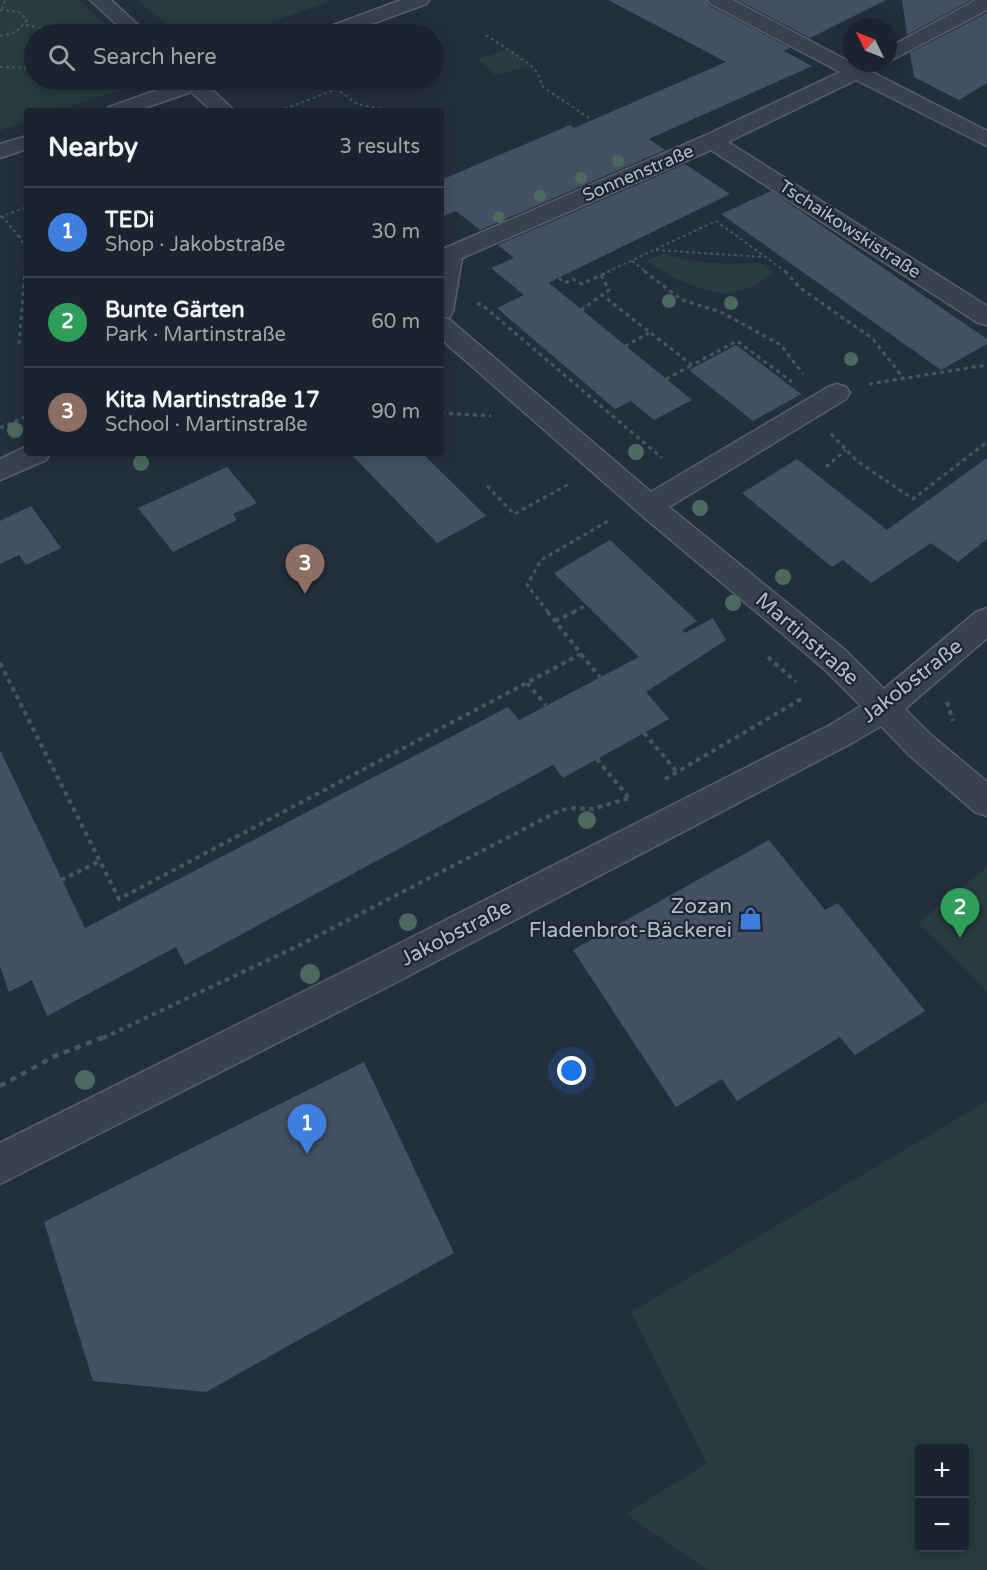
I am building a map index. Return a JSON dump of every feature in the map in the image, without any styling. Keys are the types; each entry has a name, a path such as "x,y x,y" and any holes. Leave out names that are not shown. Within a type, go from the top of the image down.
{"street":[{"path":"100,0 126,24"},
{"path":"354,24 419,0"},
{"path":"718,0 843,57"},
{"path":"897,51 987,2"},
{"name":"Sonnenstraße","path":"444,282 446,253 712,141 858,72"},
{"path":"873,72 987,140"},
{"path":"124,108 172,90"},
{"path":"204,90 221,108"},
{"name":"Tschaikowskistraße","path":"712,141 987,317"},
{"path":"0,152 24,143"},
{"name":"Martinstraße","path":"444,314 649,506 834,659 920,744 987,802"},
{"path":"649,506 690,482 806,405 837,393"},
{"path":"0,470 30,456"},
{"name":"Jakobstraße","path":"0,1162 468,927 841,734 884,708 987,620"}],"path":[{"path":"5,0 1,10 18,11 25,15 26,24"},
{"path":"103,24 120,19"},
{"path":"0,36 17,32 24,27"},
{"path":"486,34 528,63 537,72 543,87 589,118"},
{"path":"0,67 24,68"},
{"path":"287,108 334,90"},
{"path":"338,90 357,104 378,108"},
{"path":"24,208 1,217 24,244"},
{"path":"559,278 565,283 573,279 582,284 716,221 763,257 783,269 799,287 873,339 904,379"},
{"path":"19,237 24,236"},
{"path":"656,250 763,257"},
{"path":"632,261 682,300 737,319 781,345 800,368 807,382 806,405"},
{"path":"581,310 609,291 601,275"},
{"path":"19,344 24,284"},
{"path":"602,295 692,365"},
{"path":"444,312 481,304 690,482"},
{"path":"625,345 649,333"},
{"path":"666,379 736,342 806,405"},
{"path":"837,393 848,387 987,365"},
{"path":"444,413 496,416"},
{"path":"0,428 24,417"},
{"path":"832,435 856,461 913,499 987,442"},
{"path":"826,467 847,450"},
{"path":"487,486 514,514 557,491"},
{"path":"600,677 527,585 541,560 603,524"},
{"path":"555,621 587,605"},
{"path":"0,663 119,899 581,654"},
{"path":"527,683 546,705"},
{"path":"658,783 803,698"},
{"path":"644,733 677,772"},
{"path":"597,759 629,798"},
{"path":"0,1086 55,1056 113,1034 298,946 559,811 570,808 594,809 639,793"},
{"path":"61,880 100,861"}],"green space":[{"path":"0,0 79,0 105,24 24,24 24,90 120,90 66,108 24,108 24,122 0,130"},
{"path":"137,0 333,0 267,24 167,24"},
{"path":"508,49 531,66 495,75 478,59"},
{"path":"663,253 710,263 759,262 775,273 741,291 718,292 685,283 647,261"},
{"path":"987,867 987,991 918,923"},
{"path":"987,1101 987,1570 707,1570 626,1514 707,1463 631,1312"}],"building":[{"path":"608,0 706,0 710,6 790,48 784,51 812,66 649,139 665,150 480,230 456,211 444,216 444,179 570,125 574,128 726,62"},
{"path":"738,0 886,0 850,18 843,18 843,22 810,38"},
{"path":"902,0 971,0 907,35"},
{"path":"987,13 987,83 959,100 914,77 910,53"},
{"path":"685,164 730,194 544,285 549,283 692,400 654,420 631,401 615,409 497,308 524,295 491,268 514,258 498,245"},
{"path":"771,191 987,339 987,344 941,370 721,214"},
{"path":"736,345 801,394 753,421 689,370"},
{"path":"353,456 425,456 486,516 437,543"},
{"path":"987,458 987,539 958,562 931,543 871,583 843,560 832,567 742,493 797,459 887,530"},
{"path":"227,467 257,503 233,514 237,520 173,552 138,508"},
{"path":"31,506 61,548 26,565 19,555 0,564 0,521"},
{"path":"610,540 697,621 682,630 685,633 713,618 726,640 646,692 669,719 563,778 553,765 185,965 176,947 47,1016 32,980 9,992 0,966 0,750 85,928 508,707 519,720 639,657 554,573"},
{"path":"769,840 825,910 838,903 925,1011 855,1055 840,1037 737,1101 722,1079 676,1107 573,950"},
{"path":"364,1062 454,1253 206,1392 93,1381 44,1222"}],"place":[{"name":"Kita Martinstraße 17","path":"305,594"},
{"name":"Zozan Fladenbrot-Bäckerei","path":"750,918"},
{"name":"Bunte Gärten","path":"960,938"},
{"name":"TEDi","path":"307,1154"}]}
